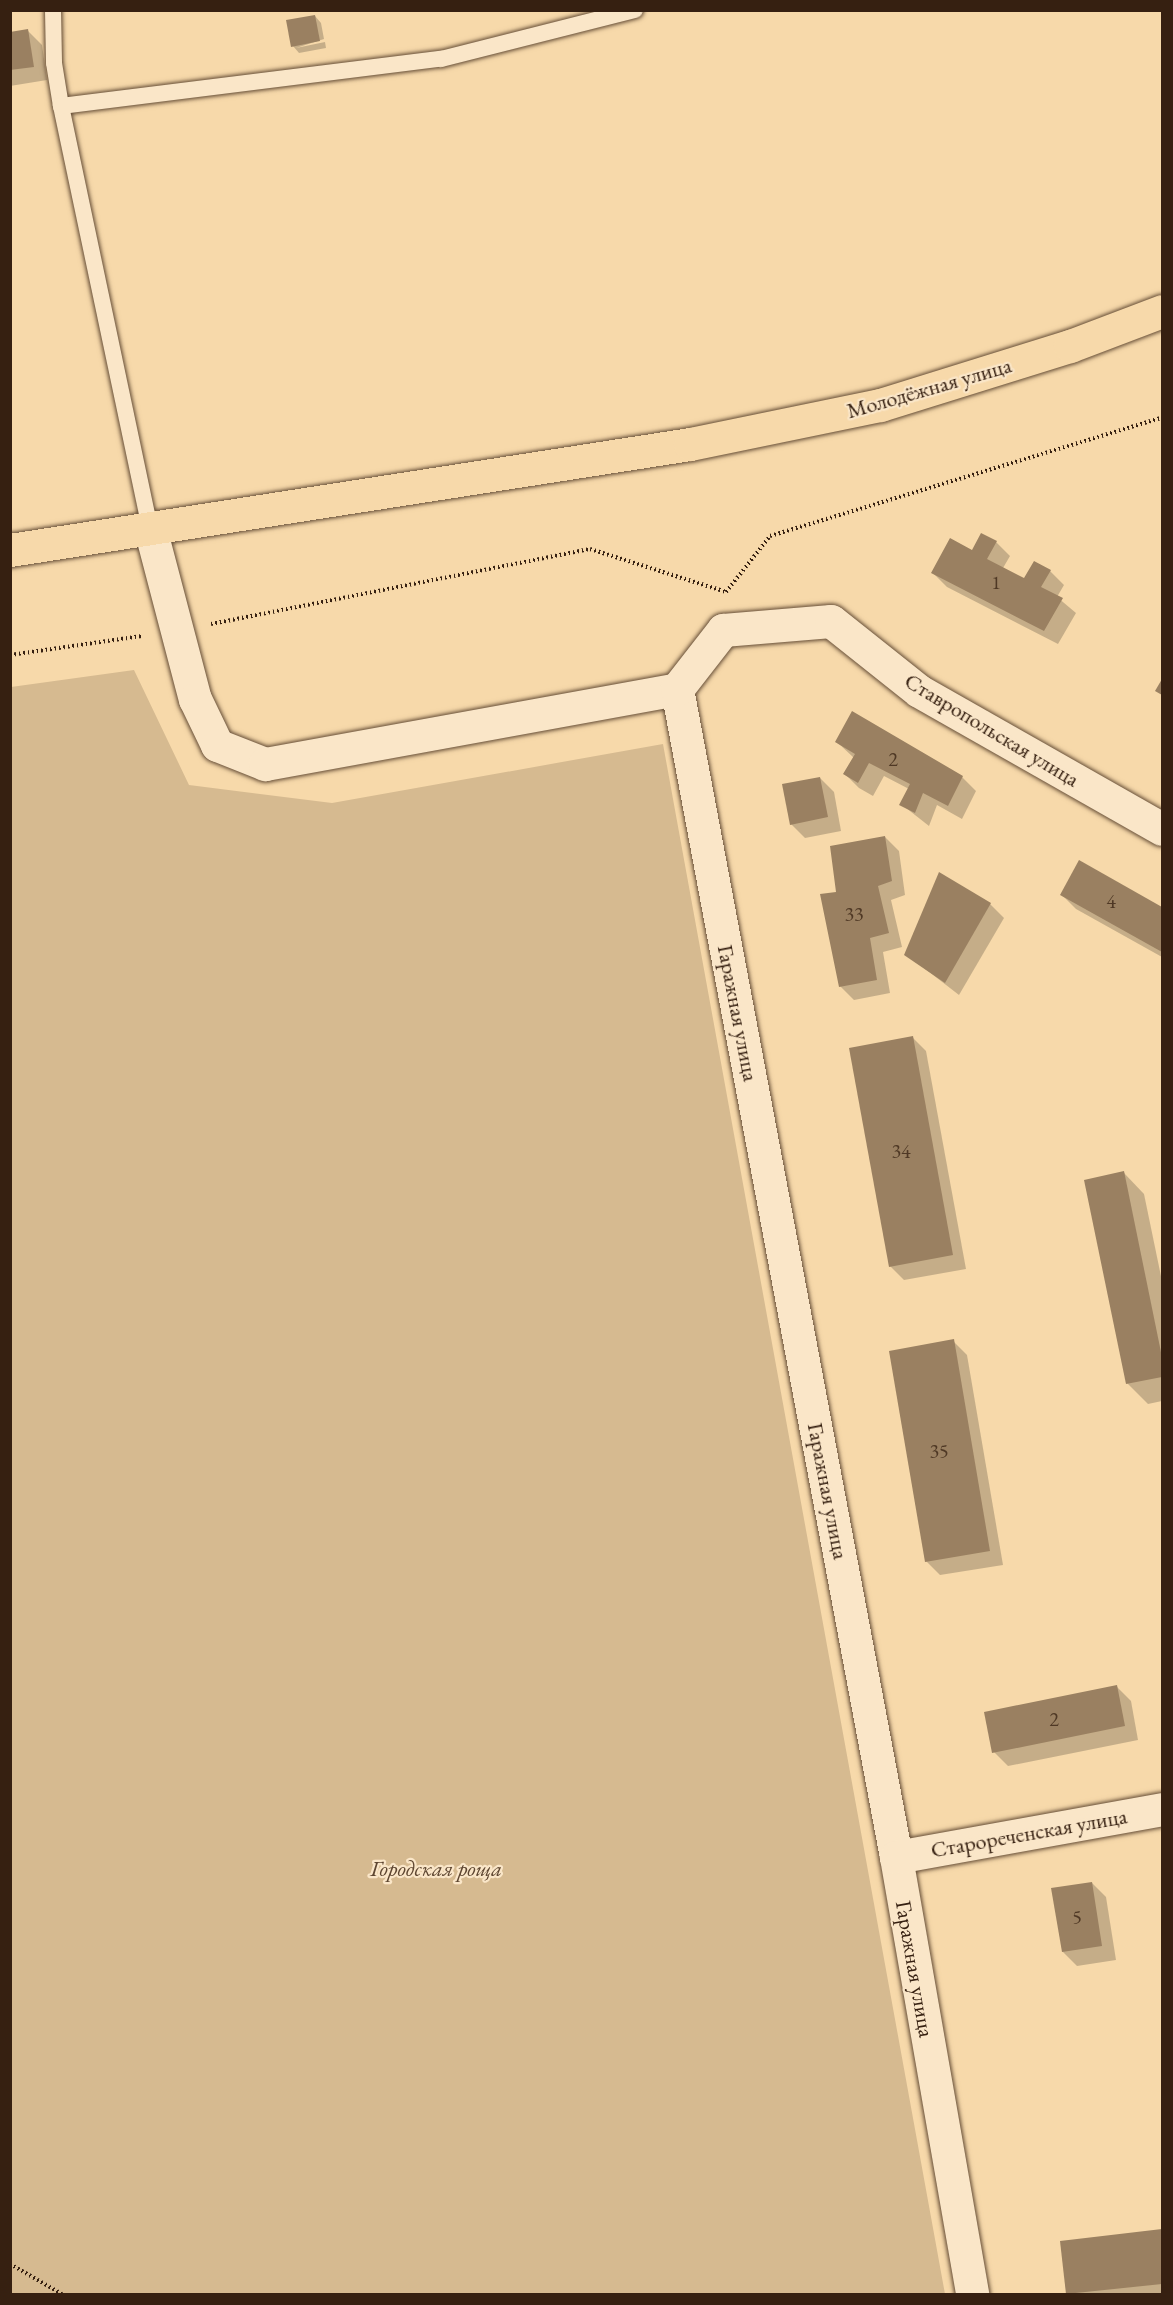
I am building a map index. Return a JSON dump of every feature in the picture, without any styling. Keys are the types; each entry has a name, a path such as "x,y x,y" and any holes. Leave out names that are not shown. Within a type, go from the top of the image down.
{"main road":[{"name":"Молодёжная улица","path":"10,550 690,444 880,405 1070,346 1162,311"}],"street":[{"path":"150,528 195,699 217,745 265,764 677,689"},
{"name":"Ставропольская улица","path":"677,689 723,630 831,621 919,691 1162,829"},
{"name":"Гаражная улица","path":"677,689 896,1857 972,2295"},
{"name":"Старореченская улица","path":"896,1857 1162,1809"}],"lane":[{"path":"53,10 54,63 62,106 150,528"},
{"path":"62,106 441,58 635,10"}],"path":[{"path":"10,655 176,631 590,549 726,592 770,536 1162,418"},
{"path":"10,2264 62,2295"}],"green space":[{"name":"Городская роща","path":"134,670 189,785 332,803 663,744 945,2294 11,2294 11,687"}],"building":[{"path":"315,15 320,41 291,47 286,20"},
{"path":"28,29 34,67 10,70 10,32"},
{"path":"981,533 997,541 987,559 1024,578 1034,561 1051,570 1041,587 1063,598 1044,631 931,573 950,538 972,550"},
{"path":"1162,679 1162,695 1155,691"},
{"path":"852,711 963,776 948,806 923,793 915,813 899,805 910,784 869,763 858,783 843,774 855,754 835,742"},
{"path":"820,777 828,817 790,825 782,784"},
{"path":"885,836 892,881 878,886 889,933 870,938 877,980 839,987 820,894 836,892 830,846"},
{"path":"1079,860 1162,907 1162,952 1060,895"},
{"path":"939,872 991,903 945,983 904,955"},
{"path":"913,1036 953,1255 889,1267 849,1048"},
{"path":"1124,1171 1162,1357 1162,1377 1126,1384 1084,1180"},
{"path":"954,1339 990,1551 925,1562 889,1351"},
{"path":"1117,1685 1125,1726 992,1753 984,1712"},
{"path":"1092,1882 1102,1946 1062,1952 1051,1888"},
{"path":"1162,2229 1162,2284 1066,2294 1060,2241"}]}
